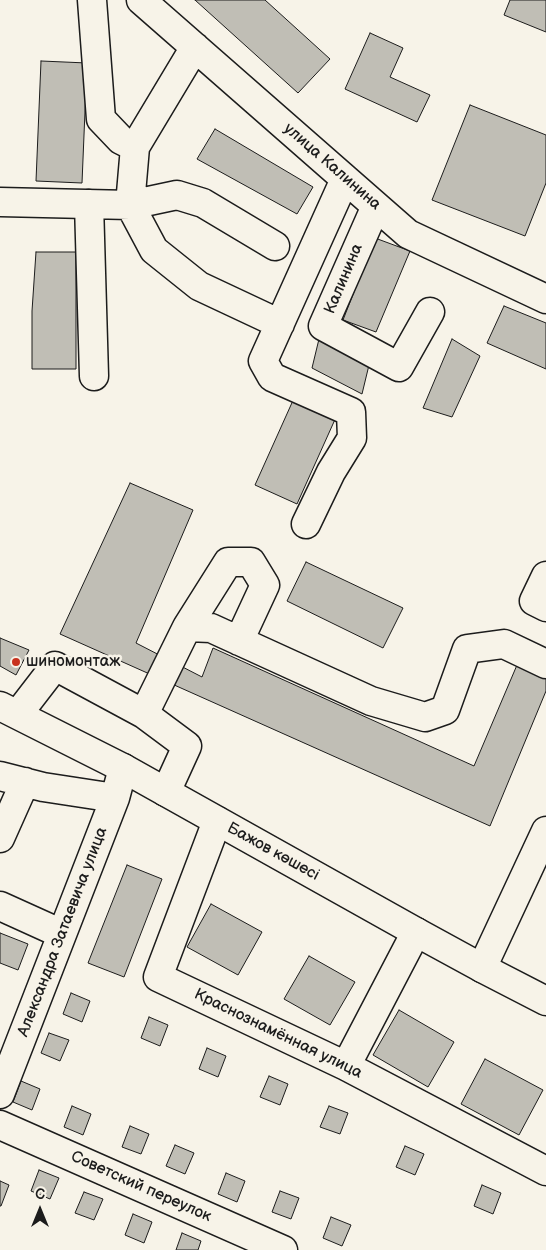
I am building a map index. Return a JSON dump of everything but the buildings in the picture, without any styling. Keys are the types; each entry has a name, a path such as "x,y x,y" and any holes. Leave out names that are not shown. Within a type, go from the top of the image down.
{"street":[{"path":"92,0 101,119 122,140 134,147"},
{"name":"улица Калинина","path":"141,0 408,234 546,299"},
{"path":"195,47 134,147 130,206 154,250 199,286 280,324"},
{"path":"306,524 331,472 352,438 351,412 272,377 263,361 345,179"},
{"path":"0,202 130,206 177,195 203,203 275,246"},
{"path":"89,204 94,376"},
{"name":"Калинина","path":"376,206 324,326 400,366 430,312"},
{"path":"144,714 187,627 228,562 251,562 265,585 239,641"},
{"path":"546,576 534,601 546,607"},
{"path":"187,627 210,628 371,701 424,717 445,710 467,648 504,644 546,664"},
{"path":"9,710 55,666 144,714 187,746 166,792"},
{"name":"Бажов көшесі","path":"9,710 124,768 416,932 546,1001"},
{"name":"Александра Затаевича улица","path":"0,1094 115,798 124,768"},
{"path":"0,838 12,779 43,787 115,798"},
{"name":"Краснознамённая улица","path":"217,821 158,976 346,1066 546,1171"},
{"path":"482,968 546,831"},
{"path":"0,906 62,934"},
{"path":"346,1066 416,932"},
{"name":"Советский переулок","path":"0,1125 283,1250"}],"place":[{"name":"шиномонтаж","path":"16,662"}]}
